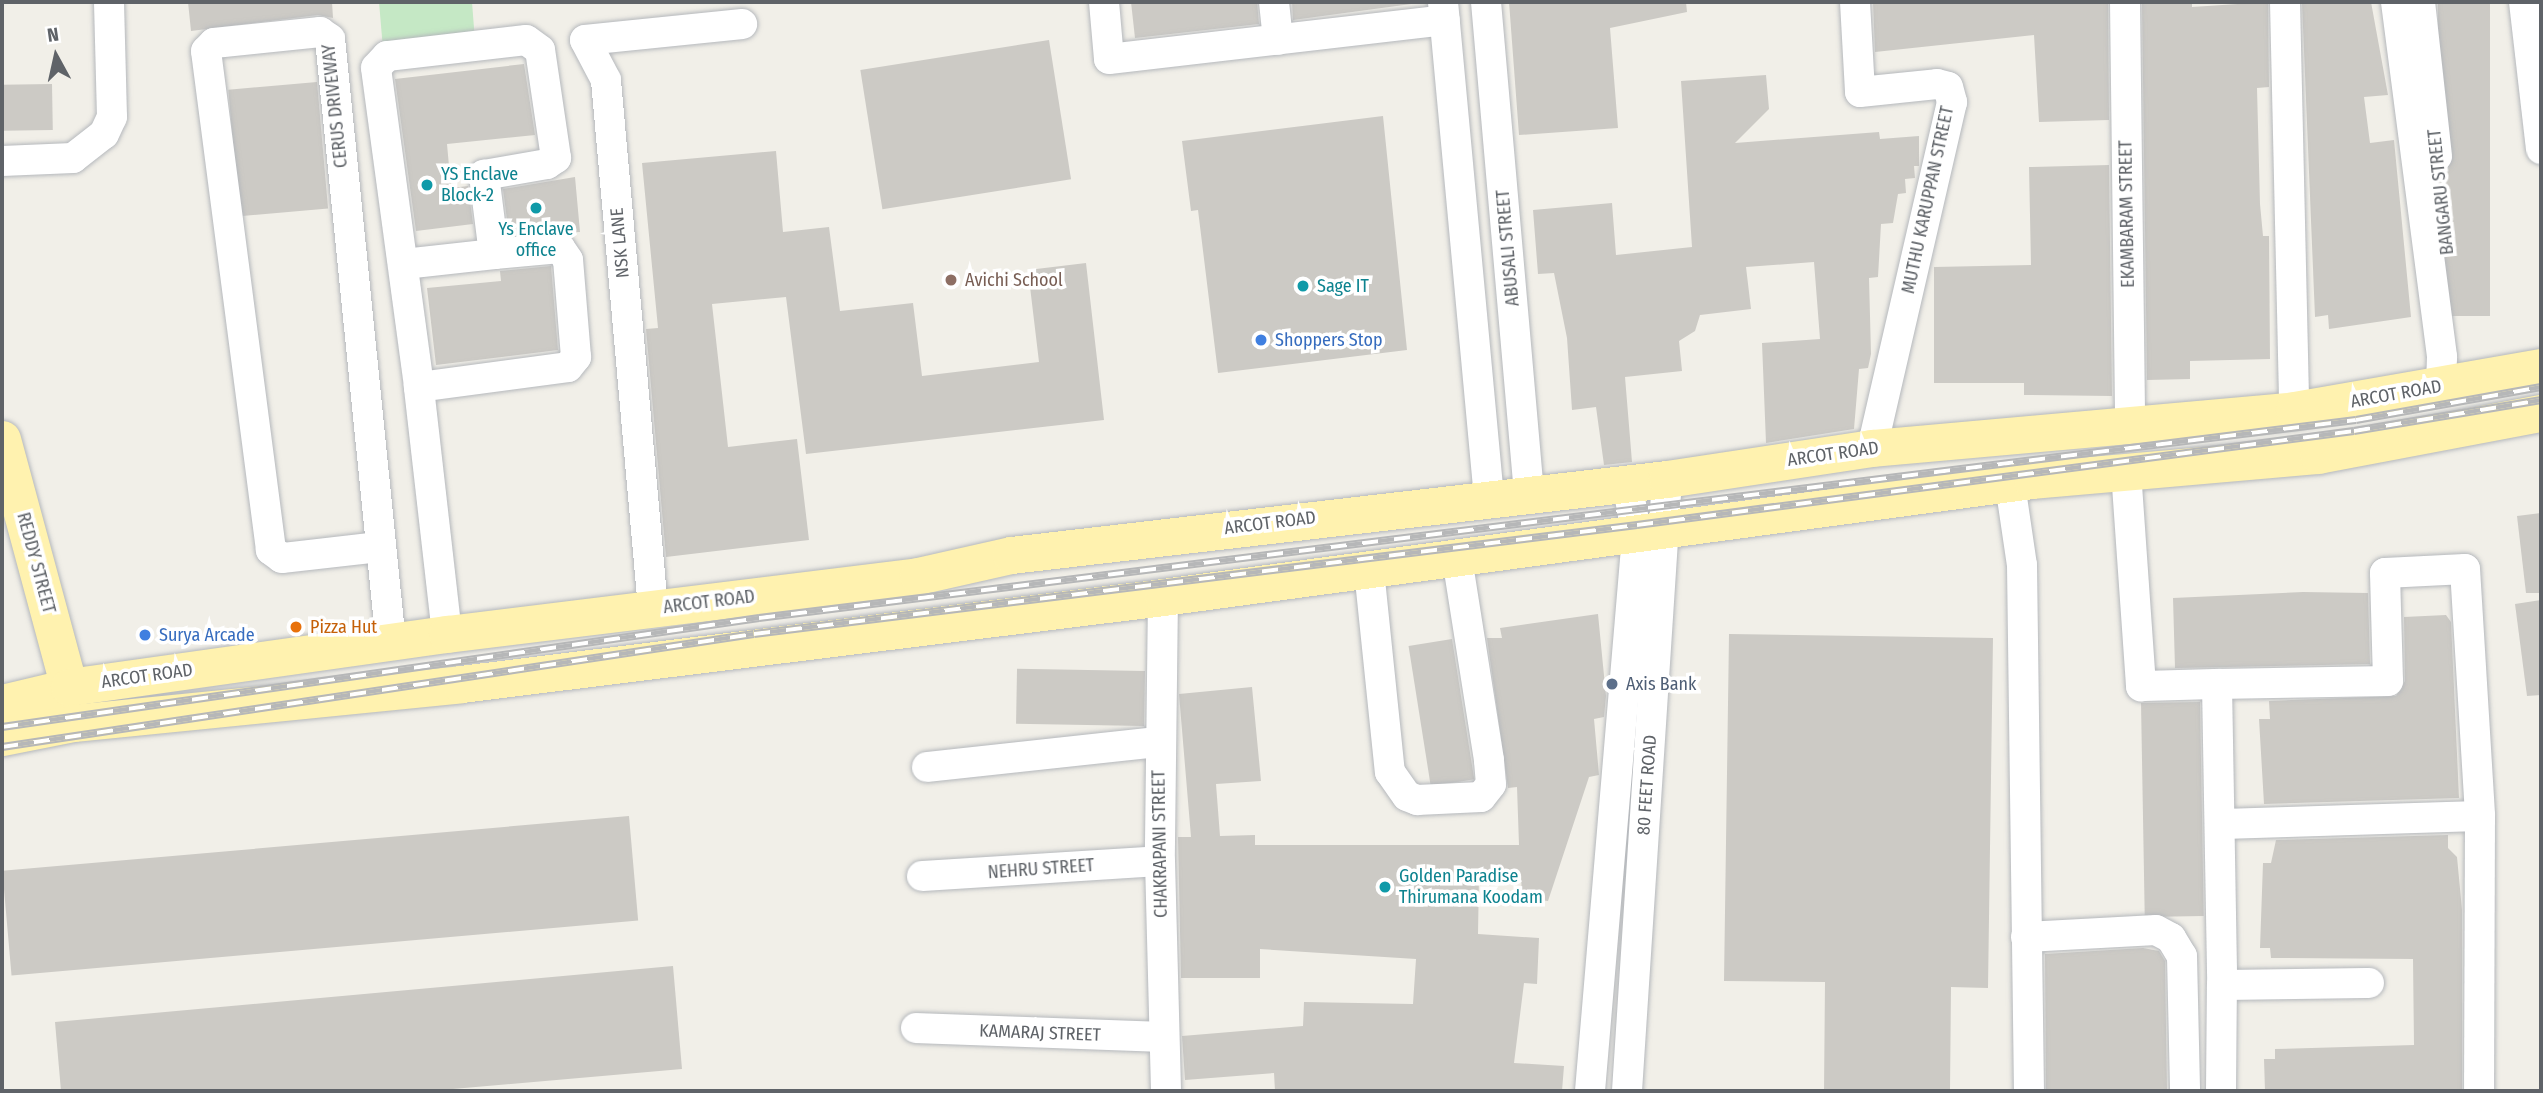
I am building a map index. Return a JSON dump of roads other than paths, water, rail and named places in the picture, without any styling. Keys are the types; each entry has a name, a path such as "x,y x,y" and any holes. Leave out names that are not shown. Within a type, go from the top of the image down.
{"main road":[{"name":"ARCOT ROAD","path":"2,703 69,687 391,644 447,634 918,576 1011,555 1489,496 1667,479 1872,448 2294,410 2541,367"},
{"path":"2,737 73,723 461,684 1163,597 1458,573 1650,534 2010,484 2318,455 2541,413"},
{"name":"REDDY STREET","path":"2,439 69,687"}],"street":[{"path":"2,161 73,158 104,134 112,117 109,2"},
{"path":"1104,2 1109,59 1278,40 1444,11 1489,496"},
{"path":"1274,2 1278,40"},
{"name":"ABUSALI STREET","path":"1486,2 1529,494"},
{"name":"MUTHU KARUPPAN STREET","path":"1855,2 1860,92 1937,84 1948,87 1951,102 1872,448"},
{"name":"EKAMBARAM STREET","path":"2125,2 2130,426"},
{"path":"2285,2 2294,410"},
{"path":"2396,2 2442,357 2451,384"},
{"name":"BANGARU STREET","path":"2420,2 2451,384"},
{"path":"2524,2 2541,149"},
{"name":"NSK LANE","path":"653,608 606,80 585,40 742,24"},
{"name":"CERUS DRIVEWAY","path":"379,547 275,556 206,51 214,43 320,32 330,40 379,547 391,644"},
{"path":"447,634 404,264 376,68 380,59 526,40 540,50 559,150 547,164 484,175 494,254"},
{"path":"404,264 560,248 568,260 576,357 568,366 419,387"},
{"path":"2126,471 2141,686 2388,681 2385,573 2465,569 2480,816 2479,1091"},
{"name":"80 FEET ROAD","path":"1590,1091 1650,534 1667,479"},
{"name":"80 FEET ROAD","path":"1627,1091 1650,534 1628,483"},
{"path":"2010,484 2022,565 2029,1091"},
{"path":"1370,582 1390,772 1417,800 1480,797 1491,784 1489,760 1458,573"},
{"name":"CHAKRAPANI STREET","path":"1163,597 1159,742 1166,1091"},
{"path":"2217,684 2222,824 2221,1091"},
{"path":"927,767 1159,742"},
{"path":"2222,824 2480,816"},
{"name":"NEHRU STREET","path":"922,876 1160,860"},
{"path":"2026,937 2156,930 2171,937 2182,956 2185,1091"},
{"path":"2222,985 2369,983"},
{"name":"KAMARAJ STREET","path":"916,1028 1163,1037"}],"railway":[{"path":"2,727 759,618 2356,420 2541,387"},
{"path":"2,747 754,634 1637,525 2354,431 2541,400"}],"place":[{"name":"YS Enclave Block-2","path":"427,185"},
{"name":"Ys Enclave office","path":"536,208"},
{"name":"Avichi School","path":"951,280"},
{"name":"Sage IT","path":"1303,286"},
{"name":"Shoppers Stop","path":"1261,340"},
{"name":"Pizza Hut","path":"296,627"},
{"name":"Surya Arcade","path":"145,635"},
{"name":"Axis Bank","path":"1612,684"},
{"name":"Golden Paradise Thirumana Koodam","path":"1385,887"}]}
